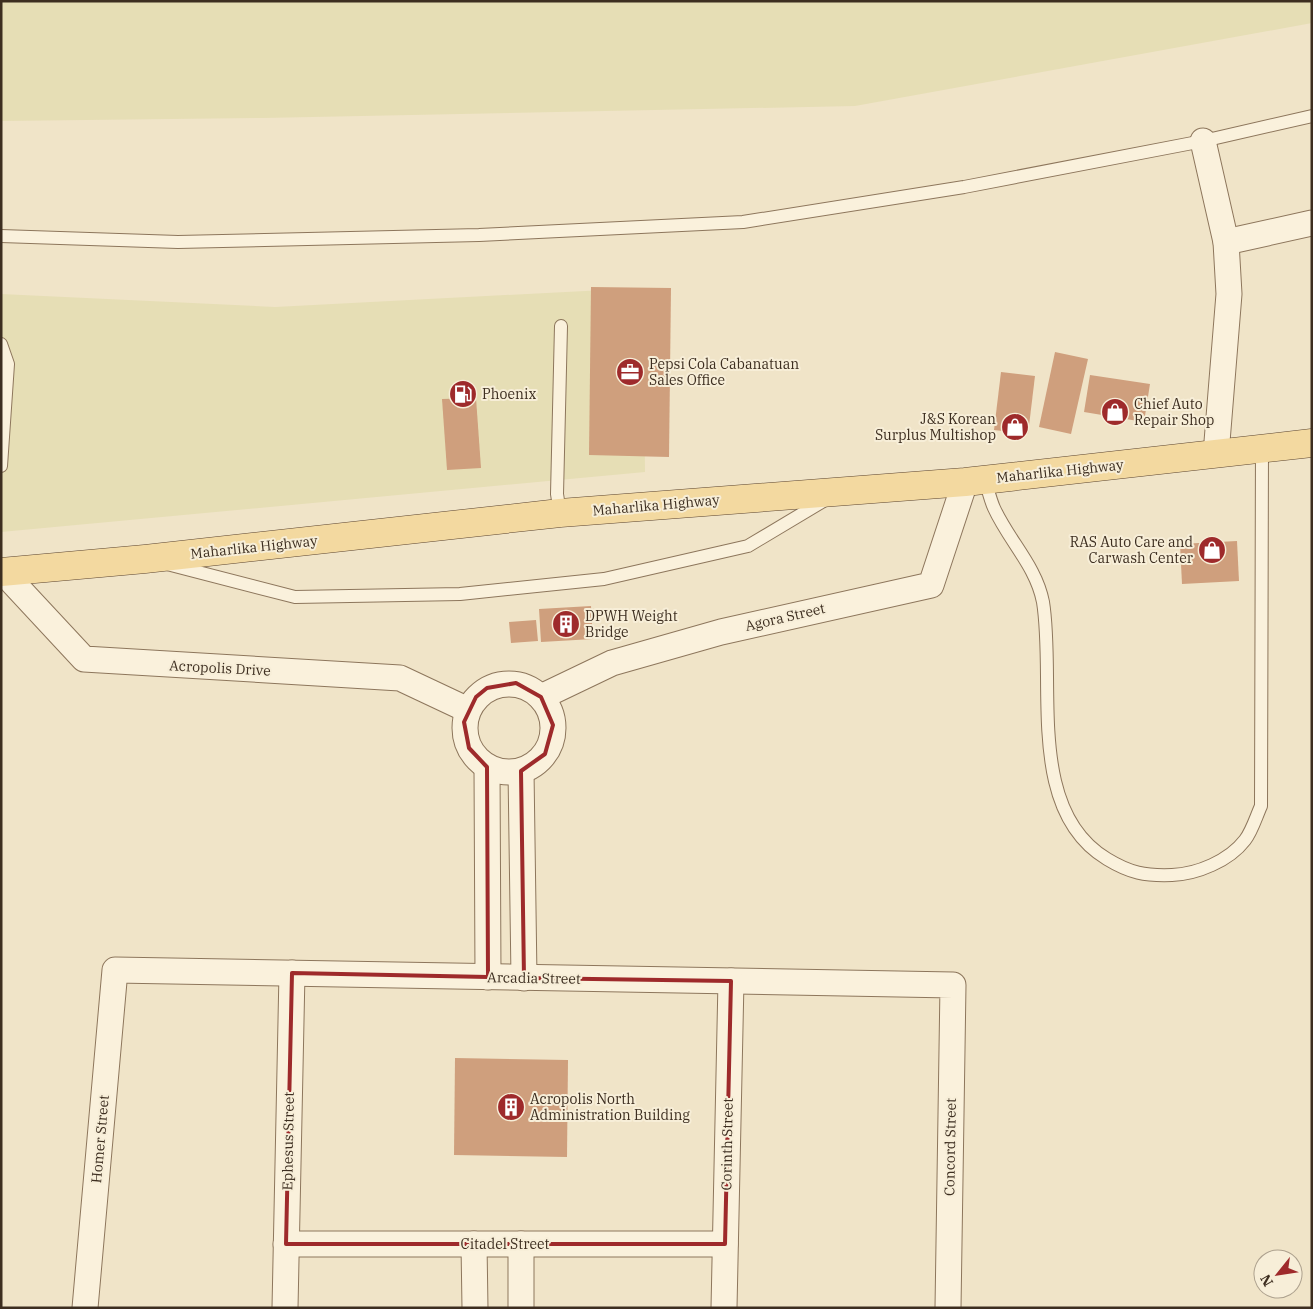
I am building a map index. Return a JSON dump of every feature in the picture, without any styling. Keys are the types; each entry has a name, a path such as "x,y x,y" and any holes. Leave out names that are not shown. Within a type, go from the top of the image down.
{"main road":[{"name":"Maharlika Highway","path":"2,572 145,559 560,513 975,481 1216,454 1262,447 1312,443"}],"street":[{"path":"1203,141 1226,242 1230,294 1216,454"},
{"path":"1226,242 1312,224"},
{"name":"Agora Street","path":"541,697 612,663 721,632 930,585 975,481"},
{"name":"Acropolis Drive","path":"2,572 84,659 400,678 468,710"},
{"path":"502,684 516,684 530,688 541,697 549,710 553,725 552,740 545,754 535,764 521,771 498,771 487,767 476,759 465,736 464,722 468,710 476,698 488,688 502,684"},
{"path":"487,767 488,977"},
{"path":"521,771 524,978"},
{"name":"Arcadia Street","path":"115,970 953,986"},
{"name":"Homer Street","path":"85,1308 115,970"},
{"name":"Ephesus Street","path":"285,1308 292,973"},
{"name":"Corinth Street","path":"724,1308 731,981"},
{"name":"Concord Street","path":"948,1308 953,986"},
{"name":"Citadel Street","path":"286,1244 725,1244"},
{"path":"474,1244 475,1308"},
{"path":"521,1244 521,1308"}],"lane":[{"path":"1,236 178,242 480,235 744,222 964,187 1203,141 1312,116"},
{"path":"560,326 558,494 560,513"},
{"path":"1,344 8,364 1,466"},
{"path":"975,481 1031,566 1043,602 1051,763 1060,799 1076,831 1090,849 1122,868 1148,876 1185,874 1216,862 1236,850 1246,839 1261,806 1262,447"},
{"path":"145,559 295,597 460,594 604,579 748,546 841,490"}],"highlighted area":[{"path":"516,683 541,697 553,725 545,754 521,771 524,978 731,981 725,1244 286,1244 292,973 488,977 487,767 469,748 464,722 476,697 487,688"}],"shaded area":[{"path":"1,1 1312,1 1312,23 855,106 263,118 1,121"},
{"path":"643,288 645,472 1,532 1,294 275,307"}],"building":[{"name":"Pepsi Cola Cabanatuan Sales Office","path":"591,287 671,288 669,457 589,455"},
{"path":"1055,352 1088,359 1071,434 1039,427"},
{"path":"1001,372 1035,376 1028,434 994,430"},
{"path":"1090,375 1150,384 1144,422 1084,412"},
{"path":"476,398 481,468 447,470 442,399"},
{"path":"1237,541 1239,581 1182,584 1180,544"},
{"name":"DPWH Weight Bridge","path":"591,606 593,639 541,642 539,609"},
{"path":"536,620 538,641 511,643 509,622"},
{"name":"Acropolis North Administration Building","path":"455,1058 568,1060 567,1157 454,1155"}],"place":[{"name":"Pepsi Cola Cabanatuan Sales Office","path":"630,372"},
{"name":"Phoenix","path":"463,394"},
{"name":"Chief Auto Repair Shop","path":"1115,412"},
{"name":"J&S Korean Surplus Multishop","path":"1015,427"},
{"name":"RAS Auto Care and Carwash Center","path":"1212,550"},
{"name":"DPWH Weight Bridge","path":"566,624"},
{"name":"Acropolis North Administration Building","path":"511,1107"}]}
